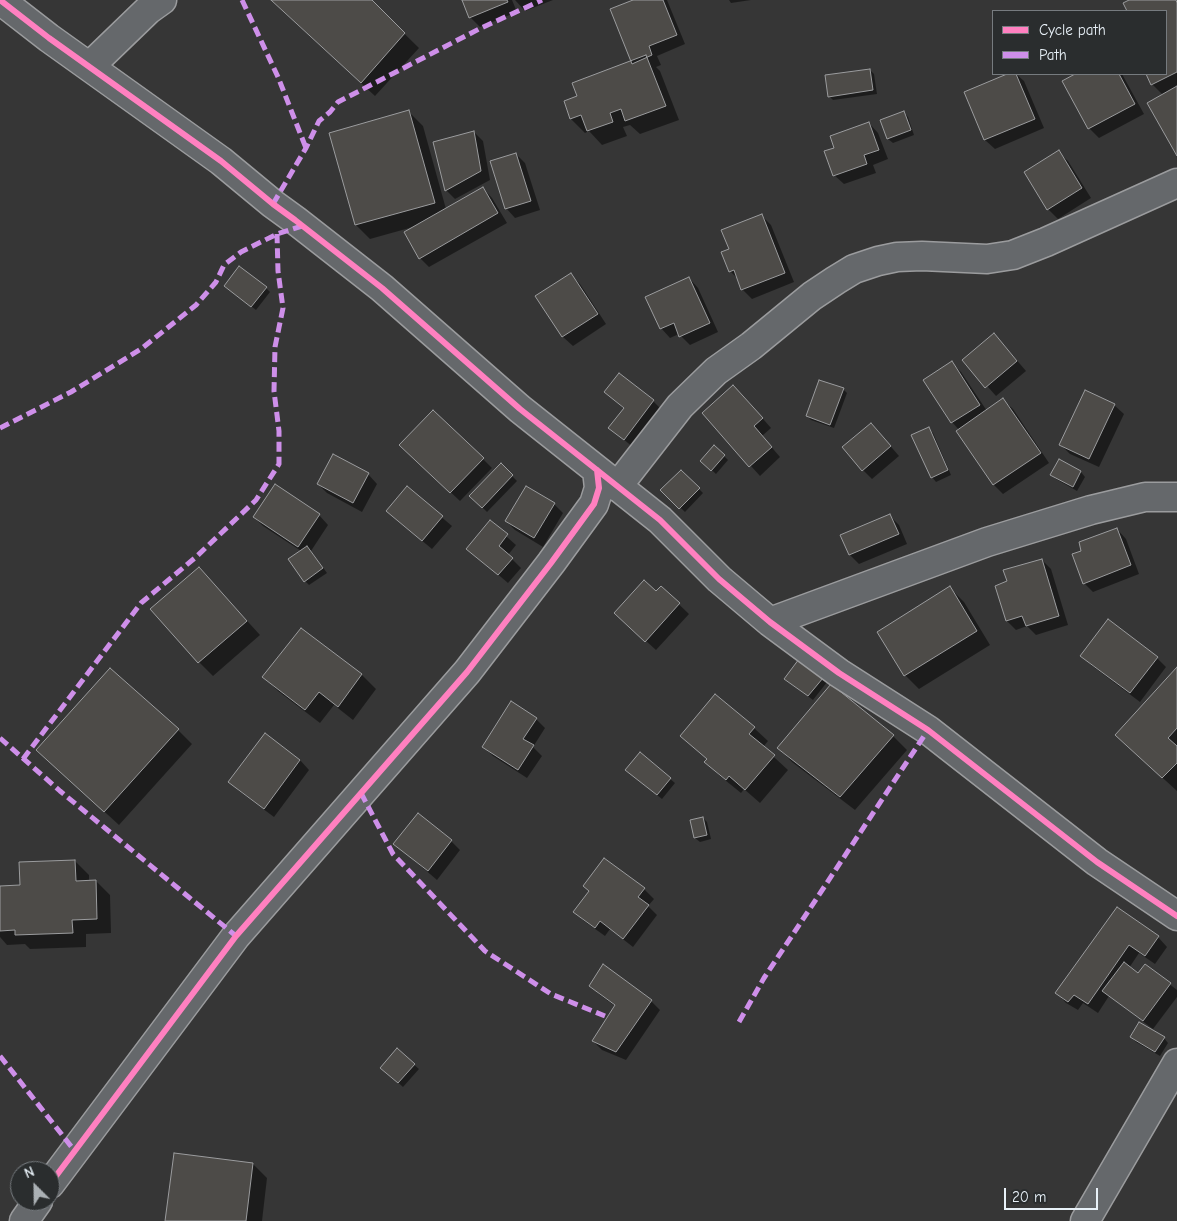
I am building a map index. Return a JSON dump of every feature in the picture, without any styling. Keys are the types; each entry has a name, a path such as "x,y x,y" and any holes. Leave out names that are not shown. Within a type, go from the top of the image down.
{"street":[{"path":"0,0 49,38 221,161 273,204 382,288 520,409 660,520 719,579 770,622 839,673 928,730 1097,862 1177,916"},
{"path":"90,66 148,10 162,0"},
{"path":"60,1170 236,936 466,672 545,571 594,504 599,488 716,371 751,346 812,296 854,270 878,260 897,257 988,259 1012,255 1046,242 1177,183"},
{"path":"770,622 987,542 1091,510 1145,497 1177,497"},
{"path":"1085,1221 1177,1063"}],"building":[{"path":"271,0 372,0 405,33 361,83"},
{"path":"462,0 507,0 508,2 469,18"},
{"path":"633,0 663,0 677,35 649,46 652,55 632,64 610,9"},
{"path":"1129,0 1176,0 1177,72 1151,85 1146,75 1167,75 1167,10 1126,10 1123,3"},
{"path":"646,55 666,106 625,121 621,109 610,113 613,122 587,131 581,115 570,119 564,101 577,96 572,83"},
{"path":"870,69 873,90 828,97 825,75"},
{"path":"1005,75 1016,75 1035,119 984,140 964,92"},
{"path":"1073,75 1120,75 1135,104 1088,129 1062,81"},
{"path":"1177,86 1177,156 1147,103"},
{"path":"409,110 435,203 355,225 329,133"},
{"path":"904,111 911,130 887,139 880,120"},
{"path":"869,122 879,150 864,155 867,164 833,176 824,151 834,148 830,136"},
{"path":"474,131 481,171 445,191 433,142"},
{"path":"1059,150 1082,188 1047,210 1024,172"},
{"path":"516,153 531,201 505,209 490,161"},
{"path":"483,187 498,213 419,259 404,232"},
{"path":"762,214 785,273 741,290 734,270 729,272 721,252 729,249 721,230"},
{"path":"239,266 267,287 251,307 224,286"},
{"path":"571,273 598,314 562,337 535,296"},
{"path":"689,277 710,323 679,337 674,323 660,329 645,297"},
{"path":"994,333 1017,361 985,388 962,360"},
{"path":"952,361 980,405 951,423 923,380"},
{"path":"619,373 654,400 624,440 608,428 624,408 604,392"},
{"path":"819,380 844,388 830,425 806,416"},
{"path":"733,385 763,418 754,426 772,447 749,467 702,413"},
{"path":"1085,390 1115,404 1089,459 1059,445"},
{"path":"1003,398 1041,453 993,485 956,431"},
{"path":"433,410 484,458 450,493 399,445"},
{"path":"871,423 891,446 862,471 842,447"},
{"path":"929,427 948,470 931,478 911,435"},
{"path":"714,445 725,455 711,471 700,461"},
{"path":"333,454 369,473 353,503 317,484"},
{"path":"1059,459 1081,471 1073,487 1050,475"},
{"path":"501,463 513,475 482,508 469,496"},
{"path":"681,470 700,488 679,509 660,490"},
{"path":"275,484 320,514 298,547 253,517"},
{"path":"407,486 443,516 422,541 386,511"},
{"path":"526,486 555,503 534,538 505,521"},
{"path":"890,514 899,534 849,555 840,535"},
{"path":"490,520 508,534 499,546 513,558 498,575 466,549"},
{"path":"1117,528 1131,565 1083,584 1072,554 1081,551 1079,542"},
{"path":"307,546 323,568 304,582 288,559"},
{"path":"1042,559 1059,616 1026,626 1022,616 1006,621 995,586 1007,581 1003,570"},
{"path":"199,567 247,621 198,663 150,609"},
{"path":"644,580 656,591 661,586 680,603 645,642 614,613"},
{"path":"950,586 977,631 904,676 877,632"},
{"path":"1108,619 1158,657 1130,693 1080,656"},
{"path":"301,628 362,674 338,707 319,692 305,710 262,677"},
{"path":"802,655 828,672 808,696 784,679"},
{"path":"1177,667 1177,728 1168,738 1177,746 1177,763 1162,778 1115,735"},
{"path":"110,668 179,729 104,812 36,750"},
{"path":"831,684 894,735 840,797 777,748"},
{"path":"715,694 755,727 749,734 775,755 745,790 729,776 726,780 704,762 707,759 680,736"},
{"path":"511,701 537,718 523,739 534,745 518,770 482,747"},
{"path":"265,733 300,760 264,809 228,782"},
{"path":"640,752 671,778 657,795 625,770"},
{"path":"418,813 452,840 428,871 393,844"},
{"path":"703,817 707,835 694,838 690,820"},
{"path":"604,858 645,888 638,897 649,905 623,939 600,921 595,928 573,912 589,891 583,886"},
{"path":"75,860 76,881 96,880 97,919 72,920 73,933 15,935 15,930 0,931 0,886 20,885 19,862"},
{"path":"1117,907 1159,936 1145,956 1129,945 1088,1004 1074,995 1068,1002 1055,993"},
{"path":"1124,962 1138,973 1145,964 1171,983 1143,1021 1102,991"},
{"path":"603,964 652,1000 616,1052 592,1041 615,1005 589,986"},
{"path":"1139,1022 1165,1037 1155,1052 1130,1037"},
{"path":"397,1048 415,1064 398,1083 380,1068"},
{"path":"174,1153 253,1163 246,1221 165,1221"}],"marked path":[{"path":"242,0 278,77 306,148"},
{"path":"273,204 306,148 319,121 338,102 479,29 542,0"},
{"path":"0,428 71,392 141,349 196,305 216,282 224,265 241,252 277,234 302,226"},
{"path":"23,759 141,603 196,557 256,500 279,464 279,431 274,391 275,347 283,308 278,271 277,234"},
{"path":"739,1022 764,978 928,730"},
{"path":"0,738 60,791 236,936"},
{"path":"361,793 393,854 485,951 551,994 605,1016"},
{"path":"0,1056 74,1150"}],"cycle path":[{"path":"0,0 49,38 221,161 273,204 382,288 520,409 660,520 719,579 770,622 839,673 928,730 1097,862 1177,916"},
{"path":"60,1171 236,936 467,672 551,563 594,504 599,488 597,470"}]}
